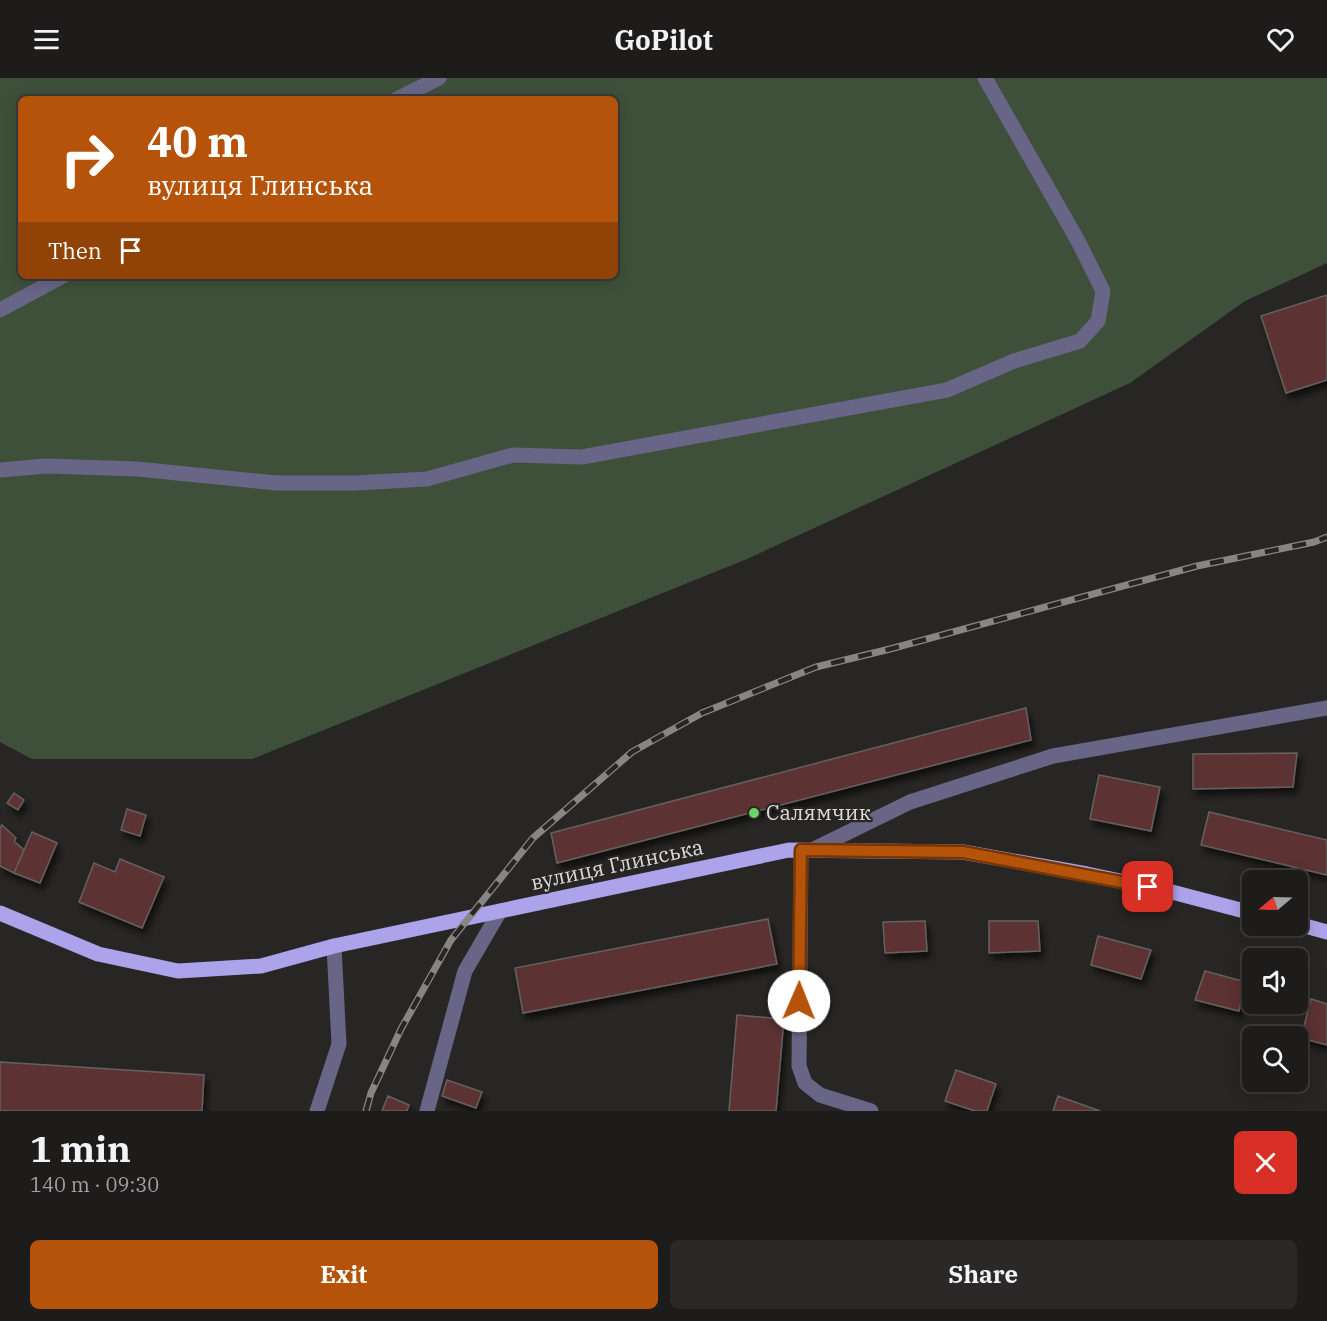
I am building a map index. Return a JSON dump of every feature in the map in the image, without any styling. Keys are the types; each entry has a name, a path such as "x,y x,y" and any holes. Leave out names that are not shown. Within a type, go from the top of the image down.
{"main road":[{"name":"вулиця Глинська","path":"0,913 98,954 178,971 261,966 334,946 789,850 963,852 1157,888 1242,910"},
{"path":"1308,927 1327,932"}],"street":[{"path":"403,96 438,78"},
{"path":"0,470 46,466 138,469 276,483 356,483 427,479 513,455 582,458 948,390 1014,361 1080,341 1098,321 1103,291 1078,241 985,78"},
{"path":"0,310 57,279"},
{"path":"871,1111 820,1095 805,1083 799,1066 807,850 910,802 1053,756 1327,708"},
{"path":"427,1111 465,971 500,911"},
{"path":"317,1111 339,1044 334,946"}],"green space":[{"path":"0,78 1327,78 1327,263 1245,301 1130,383 747,559 252,759 32,759 0,742"}],"building":[{"path":"1327,295 1327,380 1286,393 1261,316"},
{"path":"1026,708 1031,740 557,863 551,833"},
{"path":"1297,753 1293,787 1193,789 1193,754"},
{"path":"1099,775 1160,787 1151,831 1090,819"},
{"path":"14,793 24,800 18,810 7,803"},
{"path":"127,809 146,815 140,836 121,830"},
{"path":"1209,812 1327,840 1327,875 1308,870 1201,845"},
{"path":"2,825 16,838 14,841 24,850 14,873 0,866 0,828"},
{"path":"32,832 57,843 40,883 14,873"},
{"path":"120,859 164,877 142,928 79,902 94,863 115,872"},
{"path":"768,919 777,964 523,1013 515,968"},
{"path":"925,921 927,951 885,953 883,922"},
{"path":"989,921 1038,921 1040,951 989,953"},
{"path":"1098,936 1151,950 1141,979 1091,965"},
{"path":"1205,971 1242,981 1239,1011 1195,1000"},
{"path":"1311,999 1327,1004 1327,1045 1308,1040 1308,1026 1304,1026"},
{"path":"737,1015 784,1019 776,1111 729,1111"},
{"path":"0,1062 204,1075 202,1111 0,1111"},
{"path":"956,1070 996,1084 987,1111 975,1111 945,1101"},
{"path":"447,1080 482,1092 476,1108 442,1096"},
{"path":"388,1096 409,1105 407,1111 382,1111"},
{"path":"1058,1096 1100,1111 1053,1111"}],"railway":[{"path":"366,1111 371,1093 401,1029 451,940 533,838 632,752 702,713 816,667 1197,566 1314,542 1327,537"}],"place":[{"name":"Салямчик","path":"754,813"}],"route":[{"path":"799,1001 801,850 963,852 1148,887"}]}
